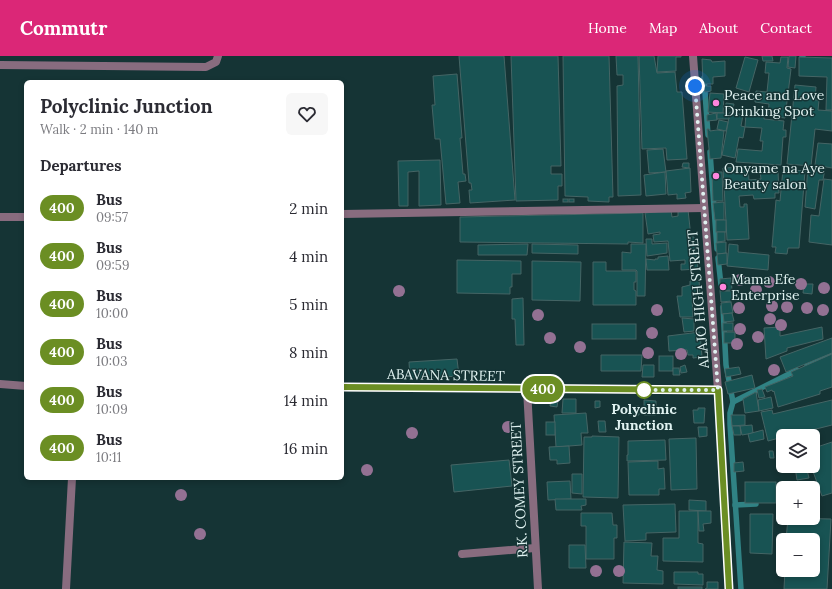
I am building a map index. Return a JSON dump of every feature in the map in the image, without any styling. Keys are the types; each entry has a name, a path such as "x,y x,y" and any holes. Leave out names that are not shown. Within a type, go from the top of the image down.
{"street":[{"path":"0,65 206,68 216,62 218,56"},
{"name":"ALAJO HIGH STREET","path":"693,56 718,390 729,589"},
{"path":"344,214 704,208"},
{"path":"0,217 24,217"},
{"path":"0,384 24,386"},
{"name":"ABAVANA STREET","path":"344,387 718,390"},
{"name":"R.K. COMEY STREET","path":"527,389 538,589"},
{"path":"66,589 72,480"},
{"path":"462,554 535,548"}],"building":[{"path":"459,56 504,56 515,200 470,203 469,190 472,190 471,183 469,183"},
{"path":"511,56 558,56 561,166 551,166 551,174 562,174 562,186 558,186 558,200 516,201"},
{"path":"563,56 609,56 613,197 609,197 609,202 588,201 588,197 565,196"},
{"path":"616,56 638,56 641,195 618,196 617,86 623,85 623,75 617,75"},
{"path":"639,56 654,56 657,73 675,72 677,92 682,92 687,159 667,160 666,148 642,149"},
{"path":"658,56 681,56 676,57 676,71 657,72"},
{"path":"762,56 772,56 773,61 763,61"},
{"path":"789,56 796,56 795,68 788,67"},
{"path":"745,57 758,60 749,92 736,88"},
{"path":"781,57 788,57 787,68 791,69 785,118 768,116 769,104 755,102 756,91 767,92 769,73 765,73 766,62 780,63"},
{"path":"799,57 832,58 832,110 826,110 827,77 799,76"},
{"path":"702,59 711,60 712,62 725,61 725,76 713,77 713,84 703,84"},
{"path":"457,74 463,174 465,174 466,181 458,182 460,203 446,204 440,139 435,139 432,105 435,105 433,76"},
{"path":"795,85 816,87 815,100 819,100 818,110 832,111 832,131 815,129 811,166 787,164"},
{"path":"704,86 711,86 711,91 705,92"},
{"name":"Peace and Love Drinking Spot","path":"710,93 724,94 723,113 708,112"},
{"path":"726,103 734,104 733,109 726,108"},
{"path":"730,112 743,115 741,126 745,127 743,138 739,137 735,158 722,155"},
{"path":"716,113 717,120 707,121 707,115"},
{"path":"717,113 728,113 729,119 717,119"},
{"path":"746,114 764,116 764,119 784,121 783,130 786,130 786,137 783,137 781,165 736,162 738,149 762,151 763,141 760,141 762,128 745,127"},
{"path":"719,120 728,122 726,131 717,129"},
{"path":"707,129 710,131 724,131 721,158 710,159"},
{"path":"818,143 832,144 832,168 815,165"},
{"path":"663,149 666,172 649,173 647,150"},
{"path":"440,160 441,205 419,206 419,171 408,172 408,206 399,206 398,161"},
{"path":"683,163 689,163 689,168 682,167"},
{"path":"808,166 825,168 823,180 819,180 815,209 805,207"},
{"path":"748,167 749,180 761,179 760,171 778,171 779,193 775,193 775,198 754,199 753,195 739,196 740,207 744,207 744,204 747,204 749,239 727,240 723,168"},
{"path":"690,168 691,192 685,193 686,198 677,199 677,194 668,195 666,171"},
{"path":"783,169 805,171 799,248 788,248 787,254 775,253 776,247 772,247 776,200 780,201"},
{"path":"665,172 666,194 646,196 644,175"},
{"path":"712,172 722,172 723,201 713,201"},
{"path":"824,179 832,180 832,245 809,242 811,215 819,216"},
{"path":"563,199 568,199 568,202 563,202"},
{"path":"569,199 574,199 574,202 569,202"},
{"path":"724,202 724,220 715,220 713,203"},
{"path":"671,210 672,217 678,216 678,211 688,210 691,237 694,237 698,269 681,270 681,264 685,264 685,260 670,261 668,241 654,242 653,235 660,234 660,232 648,234 645,213"},
{"path":"643,213 643,243 460,242 460,217"},
{"path":"716,220 726,220 726,232 716,232"},
{"path":"717,232 725,232 725,241 717,242"},
{"path":"646,239 652,239 652,244 667,243 667,253 647,256"},
{"path":"726,242 726,253 717,254 716,243"},
{"path":"528,244 527,255 478,255 478,245"},
{"path":"532,244 578,245 578,254 532,253"},
{"path":"631,244 646,244 645,296 637,296 637,271 622,270 622,252 631,253"},
{"path":"729,244 738,245 738,252 769,255 768,270 727,266"},
{"path":"727,253 727,264 718,265 717,254"},
{"path":"668,256 669,270 647,270 646,259 655,260 658,259 658,257"},
{"path":"457,260 521,261 521,274 512,274 512,287 510,287 510,294 457,293"},
{"path":"532,261 581,262 580,301 532,300"},
{"path":"593,262 606,262 606,271 636,271 634,290 636,291 636,305 593,305"},
{"path":"731,278 732,290 720,291 720,279"},
{"path":"699,280 700,295 692,295 693,317 680,317 677,296 682,296 682,287 690,285 690,281"},
{"path":"804,284 813,284 812,294 803,293"},
{"path":"720,291 732,291 732,301 721,302"},
{"path":"523,298 524,345 516,345 515,319 512,319 512,299"},
{"path":"731,302 733,313 722,314 721,303"},
{"path":"732,313 734,321 724,322 723,314"},
{"path":"682,318 694,319 694,331 684,332"},
{"path":"723,323 733,323 733,331 723,331"},
{"path":"592,324 636,324 636,339 592,339"},
{"path":"780,327 780,336 822,327 823,339 787,348 787,351 766,359 764,328"},
{"path":"700,332 702,357 693,358 693,355 688,355 687,350 669,351 668,336"},
{"path":"724,332 735,332 735,343 724,343"},
{"path":"832,338 832,353 786,372 780,357"},
{"path":"832,354 832,387 820,391 820,394 778,407 774,391 773,392 772,390 767,392 765,387 793,376 791,372"},
{"path":"601,355 642,355 641,371 601,371"},
{"path":"659,356 673,356 673,371 659,371"},
{"path":"457,359 459,376 410,379 409,362"},
{"path":"643,365 654,365 654,377 642,377"},
{"path":"685,365 687,372 681,373 680,367"},
{"path":"739,367 741,374 726,377 725,369"},
{"path":"673,368 679,368 680,375 673,375"},
{"path":"752,375 755,388 728,394 725,382"},
{"path":"762,389 765,397 759,398 757,390"},
{"path":"756,392 759,411 745,413 743,399"},
{"path":"771,397 773,408 759,411 758,400"},
{"path":"551,399 558,400 557,407 550,406"},
{"path":"563,399 576,399 576,413 562,413"},
{"path":"644,400 656,401 656,415 644,415"},
{"path":"832,400 832,425 816,429 776,429 776,439 768,441 761,412 772,410 773,414"},
{"path":"595,401 600,401 600,407 595,408"},
{"path":"639,406 639,415 629,415 629,407"},
{"path":"698,408 705,408 704,423 694,423 693,410 698,410"},
{"path":"586,413 588,433 581,433 582,445 556,447 554,415"},
{"path":"731,415 745,415 745,425 732,426"},
{"path":"598,421 605,421 606,432 599,432"},
{"path":"546,422 555,422 555,435 546,435"},
{"path":"752,425 753,433 742,435 740,426"},
{"path":"732,426 740,426 741,435 734,435"},
{"path":"698,427 707,427 707,436 699,437"},
{"path":"763,430 764,439 750,442 748,434"},
{"path":"584,437 619,437 618,498 583,497"},
{"path":"696,438 697,489 671,490 669,439"},
{"path":"665,440 666,460 627,461 628,441"},
{"path":"832,442 832,493 822,496 820,491 820,481 816,481 814,473 820,473 820,446"},
{"path":"569,446 570,463 557,464 557,460 550,460 549,447"},
{"path":"769,451 773,451 774,458 770,458"},
{"path":"509,460 512,486 454,492 451,465"},
{"path":"658,461 658,469 664,468 665,489 659,489 659,495 629,495 628,462"},
{"path":"743,462 744,471 734,472 734,463"},
{"path":"796,473 808,473 809,478 797,480"},
{"path":"572,474 582,474 582,494 572,493"},
{"path":"570,481 571,499 548,500 547,482"},
{"path":"745,482 776,482 776,503 745,503"},
{"path":"555,499 586,499 586,505 581,506 582,510 556,510"},
{"path":"689,500 706,501 706,511 689,510"},
{"path":"675,504 676,532 646,533 646,540 625,541 623,505"},
{"path":"679,511 698,511 698,543 703,544 703,562 663,561 663,538 679,538"},
{"path":"698,511 711,511 711,523 703,524 704,531 699,531"},
{"path":"581,513 612,513 613,525 617,525 617,538 614,538 614,559 586,559 586,526 581,526"},
{"path":"750,514 773,514 772,554 750,553"},
{"path":"820,519 831,519 827,589 784,589 785,577 820,577 820,533 787,533 787,525 820,525"},
{"path":"624,542 652,543 651,556 658,556 657,570 663,571 663,584 623,583"},
{"path":"569,545 585,545 586,568 569,568"},
{"path":"674,572 698,572 698,574 703,574 703,585 674,584"},
{"path":"707,582 718,582 718,589 705,589 707,588"},
{"path":"678,587 702,587 702,589 678,589"}],"waterway":[{"path":"704,78 708,135"},
{"path":"710,152 717,249"},
{"path":"718,258 721,285"},
{"path":"723,307 726,365 733,402"},
{"path":"807,365 832,353"},
{"path":"741,589 730,413 733,402 797,370"},
{"path":"735,505 756,504"}],"bus line":[{"name":"400","path":"344,387 718,390 729,589"}],"place":[{"name":"Peace and Love Drinking Spot","path":"716,103"},
{"name":"Onyame na Aye Beauty salon","path":"716,176"},
{"name":"Mama Efe Enterprise","path":"723,287"},
{"name":"Polyclinic Junction","path":"644,390"}],"route":[{"path":"644,390 639,390 718,390 695,86"}]}
